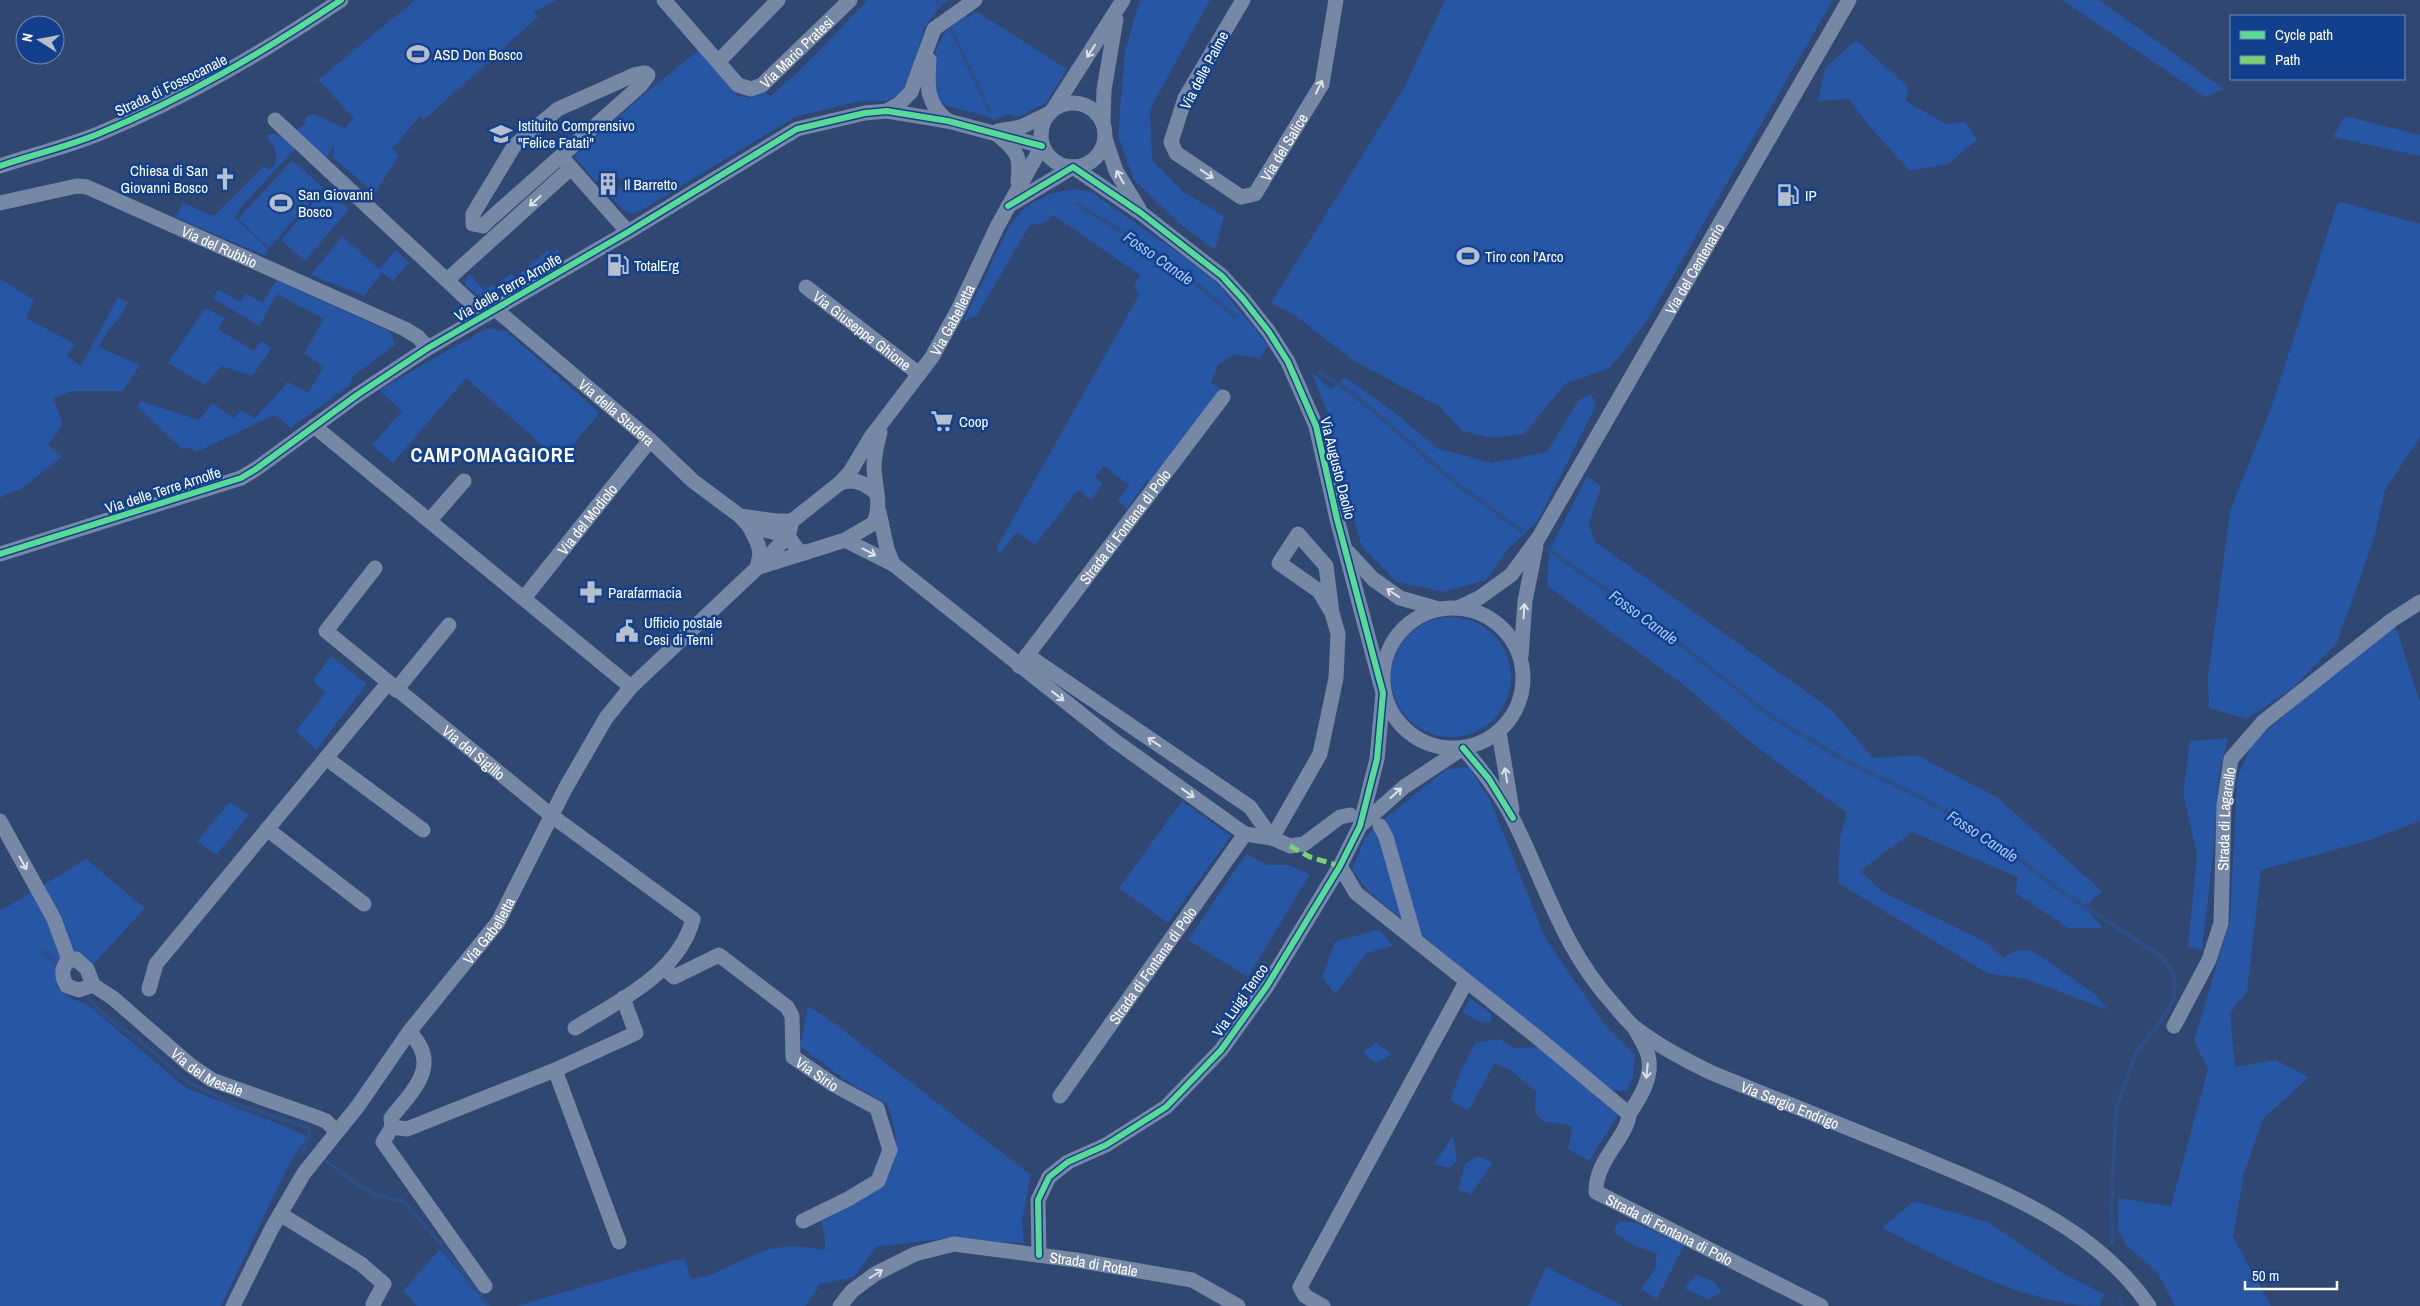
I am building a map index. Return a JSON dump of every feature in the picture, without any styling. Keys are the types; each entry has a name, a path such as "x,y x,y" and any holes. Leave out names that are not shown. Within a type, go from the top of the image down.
{"street":[{"name":"Strada di Fossocanale","path":"0,166 96,135 174,100 262,52 341,0"},
{"name":"Via Mario Pratesi","path":"664,0 738,85 752,89 762,85 850,0"},
{"path":"719,61 778,0"},
{"path":"887,111 899,104 911,92 934,30 975,0"},
{"name":"Via delle Palme","path":"1171,142 1185,98 1243,0"},
{"name":"Via del Salice","path":"1171,142 1176,153 1241,197 1255,194 1322,84 1336,0"},
{"name":"Via del Centenario","path":"1458,608 1479,598 1511,574 1539,537 1848,0"},
{"path":"1073,168 1054,162 1042,146 1041,129 1120,5"},
{"path":"1008,206 1045,183 1073,168 1084,165 1094,159 1102,150 1105,138 1103,122 1104,90 1120,5"},
{"path":"930,43 929,97 936,112 948,121"},
{"path":"648,74 640,86 560,156 483,226 473,224 473,214 514,146 558,109 634,75 648,74"},
{"path":"1051,111 1064,103 1076,102 1087,105 1096,112 1103,122"},
{"name":"Via delle Terre Arnolfe","path":"0,554 241,478 428,348 628,232 797,129 865,113 887,111 948,121 1042,146"},
{"name":"Via delle Terre Arnolfe","path":"994,132 1021,127 1051,111"},
{"name":"Via delle Terre Arnolfe","path":"275,120 447,280 489,312"},
{"name":"Via delle Terre Arnolfe","path":"994,132 1016,150 1020,166 1017,189"},
{"name":"Via Augusto Daolio","path":"1105,138 1116,171 1141,213"},
{"name":"Via Gabelletta","path":"233,1306 280,1214 304,1173 370,1090 409,1032 498,922 552,816 606,718 631,687 758,568 788,536 792,520 840,483 850,472 871,437 932,357 958,310 1008,206 1042,146"},
{"path":"560,156 628,232"},
{"path":"447,280 571,168"},
{"name":"Via Augusto Daolio","path":"1073,168 1141,213 1222,276 1254,312 1288,362 1316,426 1337,519 1347,550 1384,693"},
{"path":"1045,183 1072,178 1095,182"},
{"name":"Via del Rubbio","path":"0,203 77,186 87,187 405,329 418,337 428,348"},
{"name":"Via Giuseppe Ghione","path":"806,287 919,374"},
{"name":"Via della Stadera","path":"489,312 650,440 693,481 745,521 788,536"},
{"name":"Strada di Fontana di Polo","path":"1023,660 1222,397"},
{"name":"Via Gabelletta","path":"758,568 845,540 874,523 879,512 880,503 874,467 875,449 882,424"},
{"path":"314,426 631,687"},
{"name":"Via del Modiolo","path":"524,598 650,440"},
{"path":"840,483 858,481 868,485 877,494"},
{"path":"430,520 464,482"},
{"path":"879,512 885,541 893,564"},
{"name":"Via della Stadera","path":"745,521 792,520"},
{"path":"745,521 758,544 760,554 758,568"},
{"path":"1272,838 1320,754 1336,678 1338,634 1332,613 1326,566 1298,534 1279,563 1318,591 1332,613"},
{"path":"788,536 797,549 805,553"},
{"name":"Via del Centenario","path":"1521,659 1524,602 1530,567 1539,537"},
{"path":"845,540 893,564 1023,660 1250,807 1272,838"},
{"name":"Via Augusto Daolio","path":"1347,550 1373,579 1400,598 1439,609"},
{"name":"Via del Sigillo","path":"375,568 326,631 552,816"},
{"name":"Strada di Lagarello","path":"2174,1026 2209,960 2221,923 2224,805 2232,759 2263,722 2392,620 2420,602"},
{"path":"1458,608 1479,613 1498,624 1512,640 1521,659 1523,679 1520,699 1512,717 1499,732 1482,742 1463,748 1442,748 1416,738 1404,730 1391,713 1384,693 1382,670 1388,649 1401,630 1418,616 1439,609 1458,608"},
{"path":"150,989 156,964 326,758 449,625"},
{"path":"1023,660 1115,741 1245,834 1272,838 1290,846 1304,844 1340,817 1355,820"},
{"name":"Via Luigi Tenco","path":"1039,1255 1038,1200 1049,1177 1068,1162 1106,1145 1160,1111 1183,1091 1221,1050 1267,986 1340,866 1377,759 1384,693"},
{"name":"Via Sergio Endrigo","path":"1499,732 1513,818"},
{"name":"Via Luigi Tenco","path":"1355,820 1463,748"},
{"name":"Via Sergio Endrigo","path":"1463,748 1489,779 1513,818 1549,904 1578,959 1605,996 1633,1026 1672,1053 1712,1073 1998,1190 2054,1218 2120,1272 2138,1289 2149,1306"},
{"path":"326,758 424,830"},
{"path":"552,816 693,919 690,932 682,946 664,968 623,998 574,1028"},
{"path":"0,820 54,919 69,960 65,963 62,975 67,986 79,990 93,984"},
{"path":"1380,826 1386,837 1414,939"},
{"path":"267,829 364,904"},
{"name":"Strada di Fontana di Polo","path":"1060,1096 1245,834"},
{"path":"1340,866 1356,893 1629,1114 1643,1094 1648,1071 1648,1055 1633,1026"},
{"name":"Via Sirio","path":"664,968 674,977 719,955 787,1007 792,1016 793,1057 834,1085 877,1108 890,1150 878,1181 803,1221"},
{"name":"Via del Mesale","path":"69,960 76,959 81,963 92,978 93,984 113,998 190,1065 212,1080 326,1121 337,1132"},
{"path":"1324,1306 1305,1296 1300,1287 1466,982"},
{"path":"392,1126 407,1129 555,1070 636,1032 623,998"},
{"path":"409,1032 415,1038 423,1055 423,1074 390,1118 392,1126 383,1142 485,1286"},
{"path":"555,1070 620,1242"},
{"name":"Strada di Fontana di Polo","path":"1629,1114 1629,1122 1610,1151 1596,1179 1596,1192 1821,1306"},
{"path":"280,1214 361,1264 384,1284 373,1304"},
{"name":"Strada di Rotale","path":"840,1306 852,1291 876,1274 915,1254 954,1244 1039,1255 1192,1280 1238,1306"}],"shaded area":[{"name":"ASD Don Bosco","path":"415,0 557,0 534,12 538,17 424,120 420,116 392,149 399,155 375,193 333,158 334,143 326,160 294,131 305,124 306,116 314,114 345,128 354,118 318,80"},
{"path":"868,0 949,0 941,5 924,28 913,71 907,85 898,95 887,101 856,102 795,117 633,214 623,210 611,197 625,185 618,176 615,179 608,172 596,182 574,156 649,90 699,50 738,96 751,98 764,92 771,96 801,69"},
{"path":"1140,0 1210,0 1150,109 1152,160 1182,191 1224,216 1215,250 1180,224 1134,180 1118,135 1125,51"},
{"path":"1445,0 1833,0 1647,321 1610,368 1565,384 1524,434 1491,438 1462,431 1440,407 1351,359 1296,316 1271,303 1404,88"},
{"path":"2062,0 2099,0 2224,89 2205,97"},
{"path":"976,11 1067,69 1046,103 1018,117 1008,114 993,120 986,116 950,107 937,100 934,63 939,43 944,34 962,15 969,17"},
{"path":"1856,40 1908,87 1906,101 1946,124 1965,121 1977,140 1948,164 1910,171 1867,124 1849,99 1818,101 1825,68"},
{"path":"2345,116 2420,135 2420,156 2333,137"},
{"path":"275,134 285,138 295,149 242,206 235,218 268,249 265,256 175,217 183,203 214,216 264,166 270,170 276,161 276,153 266,135"},
{"name":"San Giovanni Bosco","path":"292,160 323,187 269,248 238,219"},
{"path":"325,189 349,209 305,261 281,240"},
{"path":"1073,189 1091,192 1189,260 1217,283 1268,345 1260,359 1235,354 1218,364 1211,383 1222,389 1151,484 1147,480 1127,509 1118,500 1129,485 1104,466 1095,477 1103,484 1091,500 1078,490 1035,545 1017,532 1000,554 996,549 1139,295 1134,286 1140,275 1053,215 1045,223 1030,225 977,315 963,322 1009,227 1024,208 1049,194"},
{"path":"2338,201 2420,224 2420,437 2385,490 2374,538 2337,643 2293,688 2247,719 2209,708 2208,677 2230,511 2271,408"},
{"path":"342,236 379,269 396,250 409,263 393,281 382,273 364,296 311,275"},
{"path":"558,248 559,253 546,267 497,293 492,298 479,296 466,286 465,281 469,274 484,290 492,285 495,287 511,273 516,277 547,250 551,254"},
{"path":"0,279 34,300 26,318 75,344 67,356 81,366 118,297 128,303 105,335 99,347 140,365 123,391 72,391 53,398 63,424 48,445 62,457 21,489 0,497"},
{"path":"276,280 391,332 395,345 352,377 349,386 291,428 275,415 196,452 189,447 182,449 137,406 141,401 199,420 212,403 234,418 241,410 255,418 288,382 308,393 324,367 304,353 324,319 277,294 259,326 213,298 218,289 240,302 246,294 263,303"},
{"path":"205,308 225,318 218,329 254,351 261,341 272,348 252,376 222,366 205,385 168,363"},
{"path":"487,328 506,331 600,413 559,460 466,378 393,463 372,445 402,411 379,390"},
{"path":"1311,372 1331,389 1345,377 1394,412 1437,448 1492,463 1547,452 1578,401 1591,393 1596,406 1537,522 1508,549 1486,580 1444,592 1397,582 1362,547 1339,472 1326,408"},
{"path":"1587,476 1601,486 1589,522 1594,541 1832,710 1873,758 1917,755 1998,798 2102,891 2085,907 2103,928 2068,928 2015,893 2018,877 1912,832 1860,871 1883,892 1984,941 2004,958 2016,950 2033,951 2095,994 2108,1010 2026,979 1987,973 1838,883 1840,838 1847,813 1755,746 1680,682 1547,586 1549,551"},
{"path":"1451,617 1463,618 1474,622 1484,627 1493,635 1501,644 1506,654 1510,665 1510,689 1506,700 1501,710 1493,719 1484,727 1474,732 1463,736 1451,737 1439,736 1428,732 1418,727 1409,719 1401,710 1396,700 1392,689 1391,677 1392,665 1396,654 1401,644 1409,635 1418,627 1428,622 1439,618"},
{"path":"2396,627 2420,703 2420,821 2367,841 2261,870 2247,992 2230,1012 2235,1067 2274,1060 2309,1077 2263,1119 2244,1173 2233,1237 2271,1306 2175,1306 2158,1273 2126,1245 2118,1230 2118,1198 2171,1206 2208,1069 2194,1041 2230,920 2237,778 2252,744 2350,657"},
{"path":"331,656 367,684 316,750 296,731 325,693 313,680"},
{"path":"2228,738 2219,775 2213,856 2202,950 2188,947 2197,854 2183,793 2190,741"},
{"path":"1469,767 1491,802 1545,938 1606,1026 1635,1055 1633,1078 1627,1091 1611,1090 1368,891 1352,870 1365,838 1385,818 1447,769"},
{"path":"1182,801 1231,836 1168,923 1119,888"},
{"path":"230,802 249,815 216,855 197,841"},
{"path":"1246,854 1268,865 1289,865 1310,874 1248,977 1188,940"},
{"path":"86,859 145,908 91,967 62,957 55,971 57,987 70,998 87,1004 186,1088 282,1125 307,1137 290,1163 221,1306 0,1306 0,911"},
{"path":"1379,929 1393,946 1367,953 1335,994 1322,977 1335,942"},
{"path":"1470,998 1492,1015 1491,1023 1477,1021 1463,1012"},
{"path":"808,1006 830,1020 1031,1175 1022,1221 1024,1243 943,1239 876,1247 854,1277 820,1284 806,1306 516,1306 672,1261 684,1259 691,1279 710,1275 768,1249 795,1246 825,1250 825,1238 821,1221 875,1191 886,1180 893,1166 896,1150 894,1130 888,1105 848,1082 800,1046"},
{"path":"1500,1039 1513,1048 1539,1047 1618,1115 1589,1161 1568,1149 1572,1126 1542,1121 1535,1113 1536,1091 1510,1070 1495,1063 1468,1111 1450,1100 1460,1073 1475,1043"},
{"path":"1376,1043 1392,1054 1376,1064 1363,1052"},
{"path":"1453,1136 1457,1161 1449,1168 1434,1164"},
{"path":"1478,1156 1493,1163 1471,1194 1458,1190 1465,1164"},
{"path":"1914,1201 1990,1223 2064,1274 2104,1294 2100,1306 2072,1304 2016,1290 1960,1267 1882,1228"},
{"path":"1618,1221 1636,1223 1684,1245 1657,1299 1641,1289 1655,1269 1657,1253 1637,1247 1614,1233"},
{"path":"440,1249 488,1306 417,1306 403,1291"},
{"path":"1546,1267 1624,1306 1528,1306"},
{"path":"1696,1275 1713,1281 1722,1292 1708,1299 1684,1288"}],"waterway":[{"name":"Fosso Canale","path":"952,31 989,110"},
{"name":"Fosso Canale","path":"1077,204 1171,263 1236,317"},
{"name":"Fosso Canale","path":"1320,373 1354,394 1458,485 1521,530"},
{"name":"Fosso Canale","path":"1548,549 1651,621 1772,717 1846,761 1926,800 1991,838 2065,894 2161,956 2174,974 2174,998 2163,1018 2136,1053 2116,1109 2111,1215 2113,1244"},
{"path":"44,952 55,963"},
{"path":"88,998 103,1014 143,1043 189,1083 230,1102 309,1128 310,1134 303,1151 311,1155"},
{"path":"327,1162 358,1185 375,1194 404,1202 439,1242 489,1306"},
{"name":"Fosso Canale","path":"2121,1300 2122,1306"}],"marked path":[{"path":"1290,846 1310,857 1340,866"}],"cycle path":[{"path":"0,166 86,139 162,105 252,56 341,0"},
{"path":"0,554 241,478 357,395 428,348 628,232 797,129 865,113 887,111 948,121 1042,146"},
{"path":"1008,206 1073,167 1141,213 1222,276 1269,332 1288,362 1316,426 1337,519 1383,693 1377,759 1360,826 1340,866 1267,986 1221,1050 1166,1107 1106,1145 1068,1162 1049,1177 1038,1200 1039,1255"},
{"path":"1463,748 1489,779 1513,818"}],"place":[{"name":"ASD Don Bosco","path":"418,54"},
{"name":"Istituito Comprensivo \"Felice Fatati\"","path":"501,134"},
{"name":"Chiesa di San Giovanni Bosco","path":"225,179"},
{"name":"Il Barretto","path":"608,184"},
{"name":"IP","path":"1788,195"},
{"name":"San Giovanni Bosco","path":"281,203"},
{"name":"Tiro con l'Arco","path":"1468,256"},
{"name":"TotalErg","path":"618,265"},
{"name":"Coop","path":"942,421"},
{"name":"Parafarmacia","path":"591,592"},
{"name":"Ufficio postale Cesi di Terni","path":"627,631"}],"district":[{"name":"CAMPOMAGGIORE","path":"493,454"}]}
